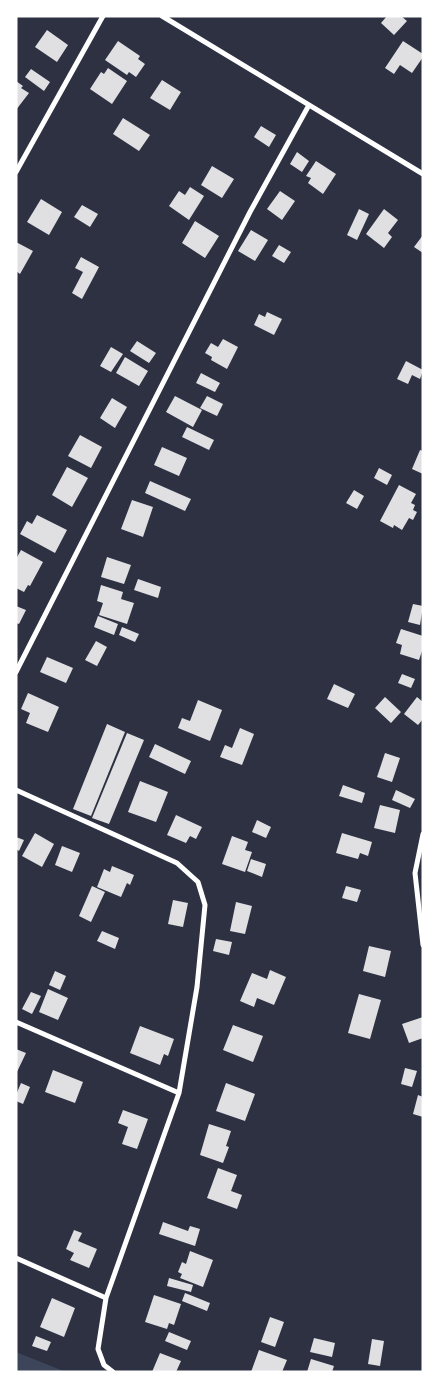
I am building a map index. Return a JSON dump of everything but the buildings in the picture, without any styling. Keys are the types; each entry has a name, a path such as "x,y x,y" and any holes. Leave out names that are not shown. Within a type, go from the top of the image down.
{"street":[{"path":"16,172 103,16"},
{"path":"162,16 423,174"},
{"path":"16,672 250,212 309,105"},
{"path":"16,790 177,863 198,882 205,905 197,987 179,1093 106,1298 98,1349 104,1365 113,1372"},
{"path":"423,834 415,873 423,945"},
{"path":"16,1022 179,1093"},
{"path":"16,1258 106,1298"}],"shaded area":[{"path":"16,1352 66,1372 16,1372"}]}
